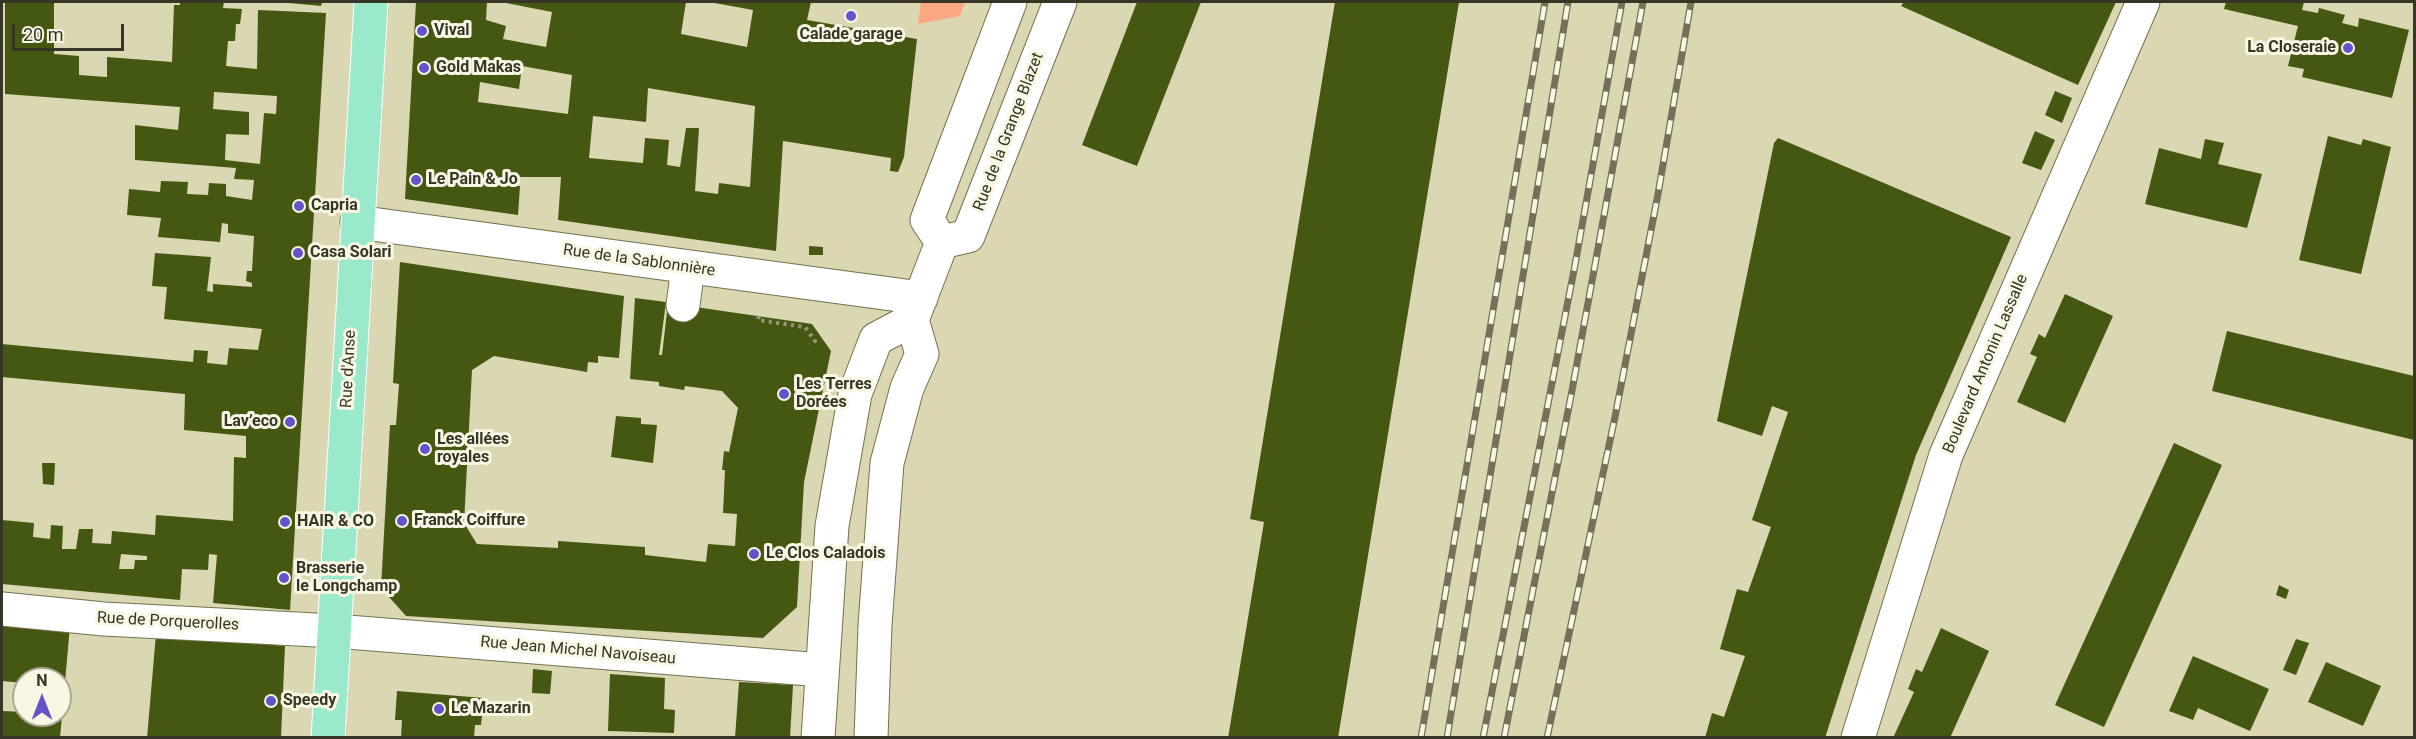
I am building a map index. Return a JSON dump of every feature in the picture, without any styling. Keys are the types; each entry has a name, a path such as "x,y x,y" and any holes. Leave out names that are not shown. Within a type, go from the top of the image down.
{"main road":[{"name":"Rue d'Anse","path":"328,738 371,2"}],"street":[{"path":"870,738 875,625 887,464 908,388 922,354 917,309 942,242 927,220 1010,2"},
{"name":"Rue de la Grange Blazet","path":"942,242 968,236 1060,2"},
{"name":"Boulevard Antonin Lassalle","path":"1858,738 1946,455 2143,2"},
{"name":"Rue de la Sablonnière","path":"357,222 688,268 917,309"},
{"path":"682,305 688,268"},
{"path":"818,738 832,526 855,394 876,339 917,309"},
{"name":"Rue de Porquerolles","path":"2,609 104,619 335,631"},
{"name":"Rue Jean Michel Navoiseau","path":"335,631 732,650 822,670"}],"path":[{"path":"759,316 758,320 805,327 815,341"},
{"path":"810,345 820,336"}],"shaded area":[{"path":"921,2 965,2 960,16 918,24"}],"building":[{"path":"5,2 54,2 54,54 79,56 79,75 107,77 107,57 172,62 174,5 180,5 180,2 224,2 223,8 242,9 240,24 236,24 235,41 228,41 226,66 257,69 258,10 326,13 290,610 213,603 217,555 209,554 208,570 182,569 180,600 2,584 2,520 34,523 33,537 50,539 51,525 63,526 62,549 76,549 79,529 93,529 92,543 111,544 112,531 155,535 156,515 233,521 234,457 246,458 246,436 184,430 185,394 2,377 2,344 193,362 194,350 208,351 207,363 227,365 229,348 258,350 262,329 164,319 167,287 152,286 155,253 211,257 207,291 213,292 213,284 252,287 252,283 246,281 247,271 252,271 254,236 228,233 228,224 222,223 220,242 158,237 161,218 127,215 129,189 160,192 161,181 188,182 187,194 208,195 209,183 226,184 226,196 252,200 254,180 234,179 236,168 135,160 135,125 178,130 180,107 5,94","holes":["214,92 277,96 276,114 264,113 260,164 225,160 226,134 249,135 249,112 213,109","121,554 147,556 147,560 135,560 134,569 119,569"]},
{"path":"279,2 322,2 321,6"},
{"path":"416,2 487,2 486,20 506,26 503,39 546,47 552,12 501,2 686,2 681,34 747,47 753,10 709,2 811,2 807,20 917,39 904,157 898,172 890,171 891,158 783,141 776,251 558,220 561,177 503,177 503,185 520,186 518,215 405,199","holes":["522,66 572,75 568,114 478,102 480,82 519,89","648,88 755,106 750,187 719,183 718,194 695,191 699,128 686,128 680,167 667,165 669,140 645,138 643,163 589,158 593,116 646,122"]},
{"path":"1137,2 1201,2 1137,166 1082,145"},
{"path":"1335,2 1459,2 1338,738 1228,738 1264,522 1250,519"},
{"path":"1904,2 2116,2 2078,85 1901,6"},
{"name":"La Closeraie","path":"2226,2 2304,2 2302,10 2318,13 2319,8 2345,15 2342,23 2358,27 2359,18 2409,30 2392,98 2302,77 2304,69 2288,66 2298,26 2224,9"},
{"path":"2055,91 2072,98 2062,123 2045,115"},
{"path":"2035,131 2055,140 2041,170 2022,163"},
{"path":"2328,136 2361,145 2363,139 2391,147 2361,274 2299,260"},
{"path":"1778,138 2011,237 1916,455 1825,738 1705,738 1712,713 1724,717 1745,656 1720,649 1737,589 1748,592 1771,527 1752,520 1788,412 1772,406 1762,436 1717,421 1774,143"},
{"path":"2205,139 2224,143 2218,164 2262,174 2247,228 2145,204 2159,148 2201,159"},
{"path":"809,246 823,247 823,255 809,255"},
{"path":"400,262 624,296 619,358 598,356 598,363 588,362 587,372 494,356 472,370 464,523 477,544 558,548 558,541 645,547 645,555 706,562 708,544 735,546 737,514 723,513 725,470 722,470 724,451 729,452 738,408 722,391 685,386 684,390 659,386 659,382 630,379 635,298 666,302 659,355 662,355 668,303 812,324 831,351 804,482 797,607 763,638 406,616 381,588 390,425 396,425 399,384 393,383"},
{"path":"2065,294 2113,316 2065,423 2017,402 2037,357 2030,354 2039,334 2045,338"},
{"path":"2227,331 2414,376 2414,440 2212,391"},
{"path":"616,416 641,418 641,424 657,425 653,463 611,457"},
{"path":"2174,443 2222,465 2104,727 2055,705"},
{"path":"42,463 55,463 54,485 43,484"},
{"path":"2279,585 2289,590 2286,599 2276,595"},
{"path":"2,620 70,626 66,667 12,667 12,682 2,681"},
{"path":"1941,628 1989,651 1950,738 1893,738 1914,692 1908,689 1916,669 1922,672"},
{"path":"156,634 285,646 281,738 147,738"},
{"path":"2296,639 2309,643 2296,675 2283,670"},
{"path":"2193,656 2269,689 2250,731 2198,708 2193,720 2169,711"},
{"path":"2326,662 2381,686 2363,726 2308,702"},
{"path":"533,669 552,671 550,694 532,693"},
{"path":"610,674 665,678 664,709 675,710 674,733 608,731"},
{"path":"739,682 793,685 790,738 735,738"},
{"name":"Le Mazarin","path":"397,691 484,698 481,725 475,725 474,738 401,738 402,720 395,720"},
{"path":"2,711 12,711 12,727 61,727 60,738 2,737"}],"railway":[{"path":"1421,738 1545,2"},
{"path":"1447,738 1568,2"},
{"path":"1483,738 1575,265 1622,2"},
{"path":"1504,738 1571,396 1643,2"},
{"path":"1547,738 1615,417 1658,194 1691,2"}],"place":[{"name":"Calade garage","path":"851,16"},
{"name":"Vival","path":"422,31"},
{"name":"La Closeraie","path":"2348,48"},
{"name":"Gold Makas","path":"424,68"},
{"name":"Le Pain & Jo","path":"416,180"},
{"name":"Capria","path":"299,206"},
{"name":"Casa Solari","path":"298,253"},
{"name":"Les Terres Dorées","path":"784,394"},
{"name":"Lav’eco","path":"290,422"},
{"name":"Les allées royales","path":"425,449"},
{"name":"Franck Coiffure","path":"402,521"},
{"name":"HAIR & CO","path":"285,522"},
{"name":"Le Clos Caladois","path":"754,554"},
{"name":"Brasserie le Longchamp","path":"284,578"},
{"name":"Speedy","path":"271,701"},
{"name":"Le Mazarin","path":"439,709"}]}
